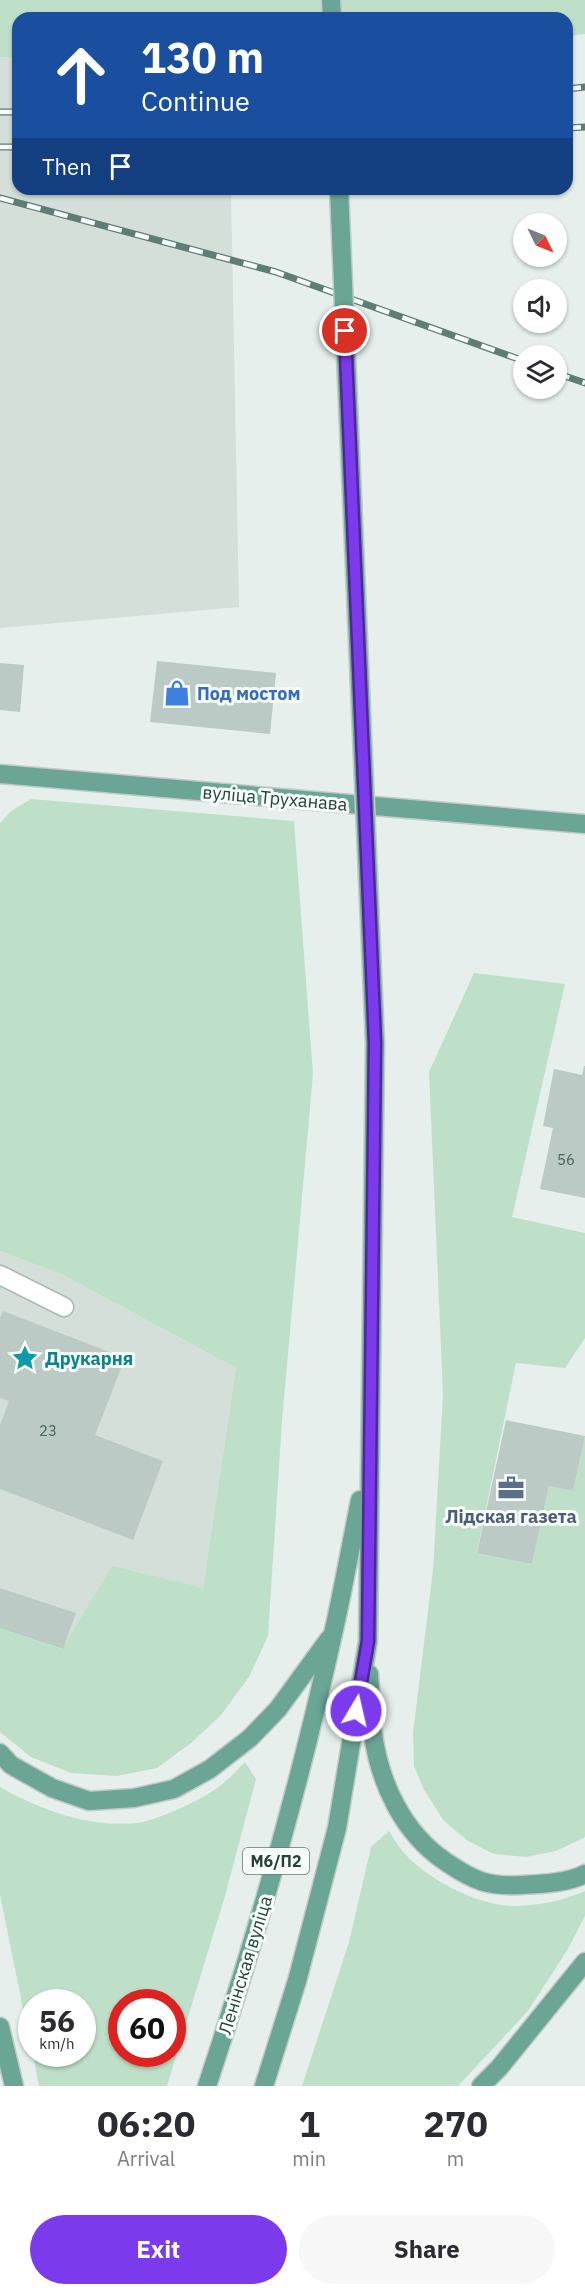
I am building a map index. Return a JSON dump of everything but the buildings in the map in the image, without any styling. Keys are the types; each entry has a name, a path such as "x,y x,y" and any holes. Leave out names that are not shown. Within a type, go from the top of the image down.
{"main road":[{"name":"Ленінская вуліца","path":"264,2086 297,1981 337,1828 368,1641 368,1457 375,1043 339,195"},
{"name":"вуліца Труханава","path":"0,774 585,824"},
{"name":"Ленінская вуліца","path":"207,2086 243,1978 309,1736 334,1633 368,1457"},
{"path":"0,1753 11,1765 52,1788 88,1800 134,1798 174,1789 210,1769 250,1738 278,1709 334,1633"},
{"path":"368,1641 373,1734 382,1772 396,1806 410,1831 431,1852 468,1877 498,1886 538,1885 585,1874"},
{"path":"481,2086 499,2068 585,1962"},
{"path":"0,2027 14,2086"}],"lane":[{"path":"0,1275 64,1307"}],"shaded area":[{"path":"0,57 12,58 12,195 231,195 239,607 0,628"},
{"path":"0,1251 63,1275 236,1368 203,1588 63,1649 0,1628"}],"green space":[{"path":"0,0 585,0 585,34 573,35 573,12 12,12 12,58 0,57"},
{"path":"31,799 294,821 313,1074 282,1421 268,1636 249,1677 221,1715 191,1743 157,1768 117,1776 71,1773 31,1757 0,1732 0,1628 62,1649 112,1566 203,1588 236,1368 63,1275 0,1251 0,823 11,811"},
{"path":"474,973 565,984 512,1217 585,1233 585,1338 565,1368 516,1363 477,1552 532,1564 549,1486 573,1491 585,1435 585,1837 556,1851 526,1857 494,1854 468,1841 444,1821 424,1790 414,1766 413,1733 433,1570 443,1395 429,1072"},
{"path":"245,1762 256,1779 225,1896 186,2024 186,1989 108,1989 108,2067 173,2067 167,2086 39,2086 35,2067 96,2067 96,1989 19,1989 0,1895 0,1787 66,1816 119,1824 137,1823 168,1814 204,1796 224,1782"},
{"path":"389,1831 415,1864 440,1882 469,1896 498,1905 521,1906 558,1900 585,1891 585,1916 568,1949 528,2011 458,2086 302,2086 349,1942 371,1847"}],"railway":[{"path":"573,88 585,87"},
{"path":"0,112 12,112"},
{"path":"573,128 585,127"},
{"path":"0,147 12,147"},
{"path":"0,198 276,272 513,357"},
{"path":"567,377 585,383"}],"place":[{"name":"Под мостом","path":"177,693"},
{"name":"Друкарня","path":"25,1358"},
{"name":"Лідская газета","path":"511,1488"}],"route":[{"path":"345,331 375,1043 368,1457 368,1641 356,1711"}]}
